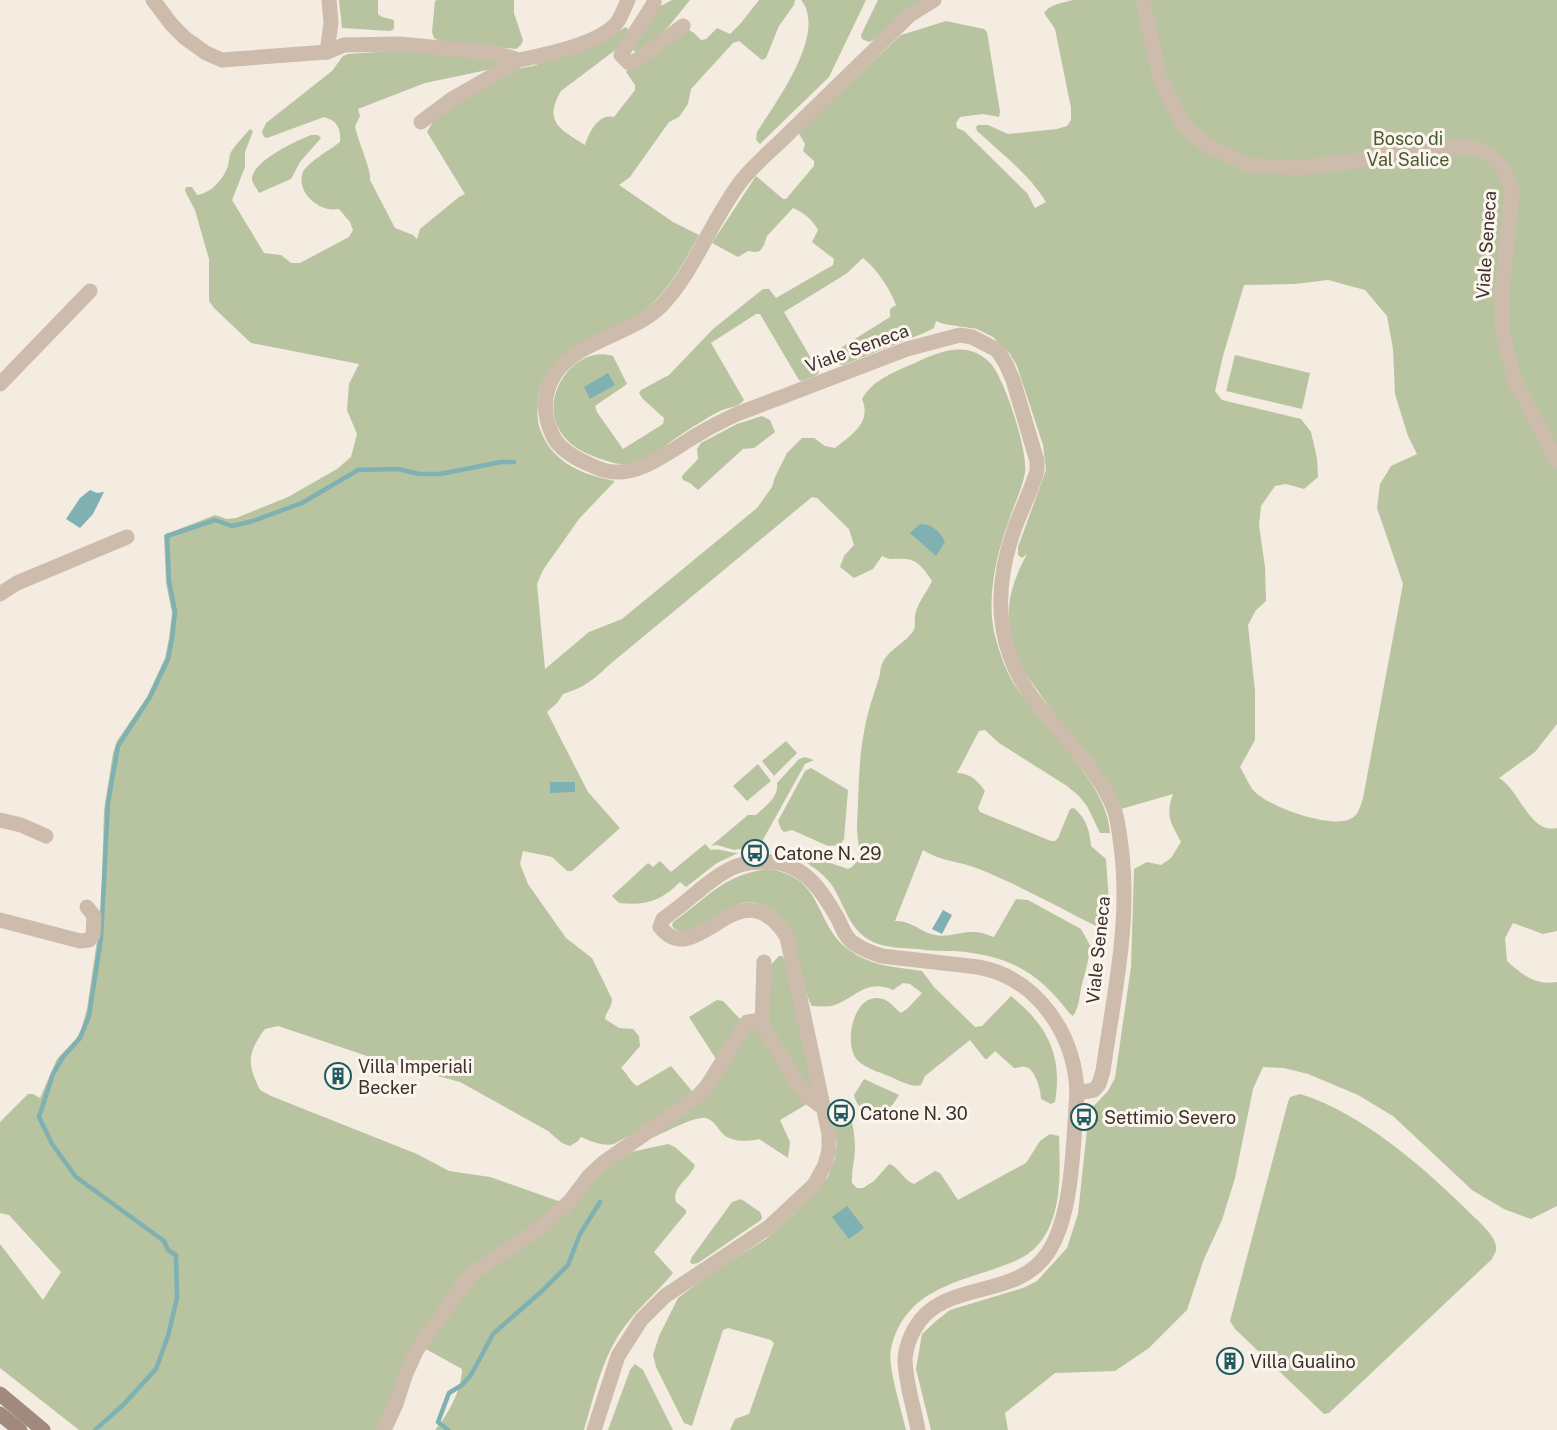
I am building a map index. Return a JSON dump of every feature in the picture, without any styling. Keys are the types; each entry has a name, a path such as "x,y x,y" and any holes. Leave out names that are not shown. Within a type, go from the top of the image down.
{"street":[{"path":"153,0 184,38 206,53 222,60 327,51 344,45 399,44 509,56 514,62"},
{"path":"327,51 331,23 329,0"},
{"path":"421,122 452,99 514,62 570,48 609,31 618,23 628,0"},
{"path":"654,0 621,55 624,60 629,63 634,62 683,26"},
{"name":"Viale Seneca","path":"934,0 910,15 742,180 676,287 661,306 646,318 576,354 562,364 548,386 545,409 547,424 554,439 563,449 576,458 608,471 624,471 639,468 659,458 737,414 907,349 960,335 972,337 997,350 1013,380 1037,471 1013,532 999,600 1001,629 1026,689 1105,791 1114,810 1120,832 1125,902 1103,1071 1099,1084 1094,1090 1077,1093"},
{"name":"Viale Seneca","path":"1143,0 1160,79 1183,124 1205,144 1249,165 1296,168 1345,163 1405,150 1462,147 1478,149 1493,158 1505,171 1512,190 1502,291 1502,330 1515,381 1557,461"},
{"path":"0,384 90,291"},
{"path":"0,594 16,583 127,537"},
{"path":"0,820 21,825 46,836"},
{"path":"594,1430 618,1356 641,1320 665,1296 769,1227 818,1179 825,1165 829,1150 829,1134 789,945 780,926 760,912 742,911 731,914 691,939 678,938 666,933 660,927 667,916 722,874 749,862 774,862 798,870 816,884 851,942 869,952 882,956 990,969 1018,983 1043,1004 1062,1031 1074,1065 1077,1093 1064,1209 1058,1233 1046,1255 1029,1272 1012,1281 938,1304 922,1318 911,1335 907,1347 906,1364 918,1430"},
{"path":"0,920 80,941 89,940 94,928 94,916 87,907"},
{"path":"762,1027 764,962"},
{"path":"384,1430 416,1352 465,1282 477,1270 544,1225 570,1201 589,1176 603,1163 696,1098 707,1086 747,1022 755,1021 762,1027 807,1095 823,1107"},
{"path":"0,1394 43,1430"},
{"path":"0,1414 20,1430"}],"green space":[{"path":"339,0 378,0 378,14 394,20 394,29 390,31 342,28"},
{"path":"514,0 514,13 523,40 521,45 516,49 439,41 434,38 432,32 435,1"},
{"path":"672,0 690,0 655,39 636,52 633,50 657,8"},
{"path":"759,0 795,0 779,26 766,58 762,60 739,41 733,43 691,89 688,104 679,117 669,122 630,177 619,185 673,222 699,235 689,253 653,303 638,315 567,354 553,367 543,383 538,403 538,419 540,430 548,444 555,453 572,466 592,475 615,481 579,519 543,570 537,584 545,669 589,632 622,619 757,508 772,487 787,453 802,438 814,438 825,446 835,448 848,438 862,421 864,407 862,399 872,386 886,376 945,351 967,350 981,356 992,365 1003,386 1020,434 1025,463 1024,479 996,563 992,592 992,622 995,636 1004,664 1014,684 1087,776 1106,814 1110,833 1100,833 1087,806 1067,786 999,743 985,730 979,731 957,773 973,778 985,791 978,808 980,812 1051,841 1058,838 1070,809 1074,808 1087,825 1091,846 1106,859 1110,917 1106,928 1100,928 995,876 972,866 937,857 923,850 895,921 905,922 937,935 975,932 994,937 1016,899 1028,900 1081,929 1091,947 1075,1012 1073,1016 1070,1014 1058,999 1033,976 1006,961 973,953 895,947 873,942 852,924 831,884 814,868 795,856 798,852 848,869 857,861 860,763 868,714 881,667 891,651 913,632 917,607 932,581 922,567 911,560 882,556 873,569 854,578 840,567 844,556 854,545 849,529 817,498 812,497 594,679 563,694 547,712 588,792 620,828 572,871 567,871 552,857 523,851 520,864 528,884 566,938 592,958 612,999 605,1019 619,1028 633,1029 639,1036 640,1046 621,1068 637,1086 671,1066 692,1091 691,1094 643,1128 614,1144 602,1144 581,1137 570,1146 562,1143 548,1131 460,1082 382,1061 278,1026 265,1029 252,1052 251,1066 256,1081 260,1090 271,1096 417,1154 449,1171 490,1177 561,1202 631,1152 668,1144 675,1147 695,1165 679,1187 675,1197 676,1202 686,1210 686,1213 654,1252 673,1273 632,1317 613,1344 584,1430 435,1430 453,1401 460,1385 462,1369 424,1348 378,1430 79,1430 0,1368 0,1244 43,1300 61,1272 9,1215 0,1213 0,1122 28,1094 40,1098 57,1059 76,1039 81,1030 87,1009 101,913 104,810 113,753 117,741 147,697 165,658 169,638 172,613 166,583 164,535 215,515 227,519 236,518 288,497 337,469 351,457 357,434 347,410 349,384 359,364 251,343 209,301 209,259 195,210 185,191 186,187 192,187 197,195 212,189 226,171 233,149 250,129 253,131 245,152 245,167 232,200 264,253 281,255 291,263 300,263 349,237 353,230 350,222 339,209 324,208 311,200 306,194 301,179 309,164 340,142 340,133 333,121 324,117 267,138 262,132 266,123 332,71 343,56 348,54 407,50 499,60 500,64 492,69 425,83 358,109 360,116 355,126 370,180 395,228 417,239 420,229 465,194 427,132 435,118 457,102 515,69 533,66 612,35 626,27 629,30 618,48 561,91 556,102 554,117 557,124 585,145 595,125 604,118 614,117 635,90 635,85 626,72 631,66 687,29 701,40 706,39 717,28 730,34"},
{"path":"801,0 866,0 829,77 760,144 756,140 757,132 786,86 804,49 808,30 808,14"},
{"path":"878,0 921,0 876,39 869,42 862,39 861,35"},
{"name":"Bosco di Val Salice","path":"1073,0 1557,0 1557,724 1535,752 1499,778 1513,791 1525,810 1539,825 1557,828 1557,931 1543,934 1513,923 1505,938 1507,961 1512,966 1536,981 1557,982 1557,1206 1531,1219 1504,1209 1472,1190 1393,1116 1358,1095 1308,1074 1284,1068 1263,1067 1253,1089 1235,1178 1222,1220 1204,1259 1187,1310 1149,1348 1115,1371 1055,1373 1005,1413 1008,1430 931,1430 916,1369 922,1334 950,1310 1023,1288 1037,1281 1067,1248 1078,1214 1089,1111 1108,1091 1115,1078 1131,967 1134,869 1147,862 1161,865 1171,858 1181,842 1169,814 1173,794 1121,809 1023,670 1017,654 1010,625 1010,598 1027,554 1022,558 1018,555 1018,547 1046,470 1043,445 1017,366 1010,354 993,337 977,329 936,321 934,328 924,333 843,365 835,364 832,358 834,352 890,317 890,309 896,305 882,280 863,258 846,274 784,312 819,372 817,375 799,380 760,314 756,314 711,343 744,400 739,405 707,418 641,461 616,464 573,445 559,429 554,410 556,391 565,375 579,362 595,355 613,356 627,384 595,406 623,449 663,424 664,418 643,399 639,393 641,390 669,375 713,329 763,289 769,289 776,298 833,265 834,259 812,242 818,230 816,227 800,211 793,208 767,236 760,251 748,251 738,257 712,243 756,176 783,199 786,199 814,166 814,161 803,151 805,144 798,132 901,35 946,21 984,29 987,32 999,117 983,114 960,117 956,123 957,128 964,131 1027,193 1035,208 1046,202 1023,173 977,131 976,127 988,125 1008,134 1067,126 1071,120 1071,108 1055,29 1044,13 1053,6","holes":["1328,280 1365,290 1387,316 1393,349 1395,394 1408,436 1417,454 1391,466 1380,484 1377,508 1403,584 1363,798 1355,816 1348,820 1327,821 1299,814 1262,798 1249,784 1240,767 1255,740 1255,691 1248,625 1256,610 1266,601 1265,567 1259,525 1261,506 1275,486 1286,484 1304,489 1318,477 1317,458 1311,432 1301,419 1222,400 1215,391 1244,285 1295,284"]},
{"path":"311,135 318,135 321,138 300,162 291,179 259,193 252,180 253,173 259,166 276,153"},
{"path":"1235,355 1310,373 1302,409 1226,391"},
{"path":"762,416 770,420 775,432 754,448 743,449 698,490 683,480 682,476 698,459 697,449 701,443 737,424"},
{"path":"786,741 797,753 774,776 762,761"},
{"path":"805,757 814,760 805,764 760,845 734,850 717,845 711,846 748,815 756,815 767,805 776,793 777,783 799,759"},
{"path":"758,764 771,781 747,801 733,786"},
{"path":"811,768 848,790 844,839 840,845 828,846 792,830 784,832 781,829 778,821 805,771"},
{"path":"705,844 711,850 738,853 717,863 686,887 680,882 666,894 652,901 637,904 619,903 612,896 648,863 653,867 660,861 671,872"},
{"path":"767,869 786,873 799,881 809,891 829,927 848,949 874,962 922,971 934,987 975,1027 982,1026 1011,996 1034,1018 1050,1042 1057,1070 1055,1102 1051,1104 1041,1099 1037,1080 1029,1068 1014,1068 995,1051 985,1059 970,1040 925,1076 921,1085 906,1084 862,1064 855,1057 851,1039 854,1018 859,1009 873,998 888,1001 901,1013 922,993 910,984 903,983 893,990 875,986 831,1006 812,1006 806,992 791,934 784,921 774,911 759,904 747,903 734,906 689,931 680,931 672,926 673,922 727,882 738,876"},
{"path":"779,956 785,960 813,1088 810,1091 770,1028 768,1019 770,966"},
{"path":"717,1000 723,1001 740,1019 740,1023 716,1059 689,1017"},
{"path":"753,1028 769,1042 802,1100 807,1104 780,1120 790,1142 788,1158 759,1139 740,1141 726,1137 714,1123 706,1118 687,1122 652,1138 689,1108 749,1030"},
{"path":"864,1079 899,1095 885,1110 868,1112 859,1106 854,1095"},
{"path":"1300,1094 1346,1114 1414,1161 1482,1225 1493,1237 1496,1248 1492,1259 1329,1413 1324,1414 1235,1329 1230,1321 1288,1102 1290,1097"},
{"path":"840,1102 850,1116 853,1130 855,1148 852,1183 857,1188 863,1188 874,1181 889,1164 914,1184 935,1171 940,1173 958,1200 1026,1163 1040,1141 1050,1134 1059,1136 1058,1194 1052,1222 1037,1246 1024,1256 946,1286 918,1303 906,1315 897,1330 890,1357 906,1430 730,1430 735,1419 749,1414 774,1343 771,1340 728,1328 723,1330 692,1426 684,1423 656,1367 653,1355 659,1336 678,1298 710,1274 766,1239 794,1214 828,1177 835,1159 837,1144 832,1112 833,1107"},
{"path":"741,1199 760,1212 761,1220 698,1263 692,1264 690,1262 692,1257 732,1202"},
{"path":"635,1364 643,1370 673,1430 608,1430 630,1370"}],"water":[{"path":"608,373 615,385 590,399 584,387"},
{"path":"90,490 97,493 104,492 93,514 80,528 66,519 80,498"},
{"path":"920,524 935,529 945,542 936,556 910,533"},
{"path":"550,782 575,782 575,792 550,793"},
{"path":"943,910 952,915 942,934 932,929"},
{"path":"847,1206 864,1228 849,1239 832,1217"}],"waterway":[{"path":"95,1430 123,1405 156,1369 168,1336 177,1298 176,1255 168,1250 164,1241 76,1177 52,1144 39,1117 53,1074 63,1057 80,1038 89,1016 101,938 108,803 118,746 150,697 168,659 175,612 169,581 167,536 215,520 232,526 253,521 302,503 358,470 398,469 419,474 440,474 501,462 514,462"},
{"path":"448,1430 438,1422 449,1393 462,1385 471,1375 493,1334 568,1265 580,1234 600,1202"}],"place":[{"name":"Catone N. 29","path":"755,853"},
{"name":"Villa Imperiali Becker","path":"338,1076"},
{"name":"Catone N. 30","path":"841,1113"},
{"name":"Settimio Severo","path":"1084,1117"},
{"name":"Villa Gualino","path":"1230,1361"}]}
